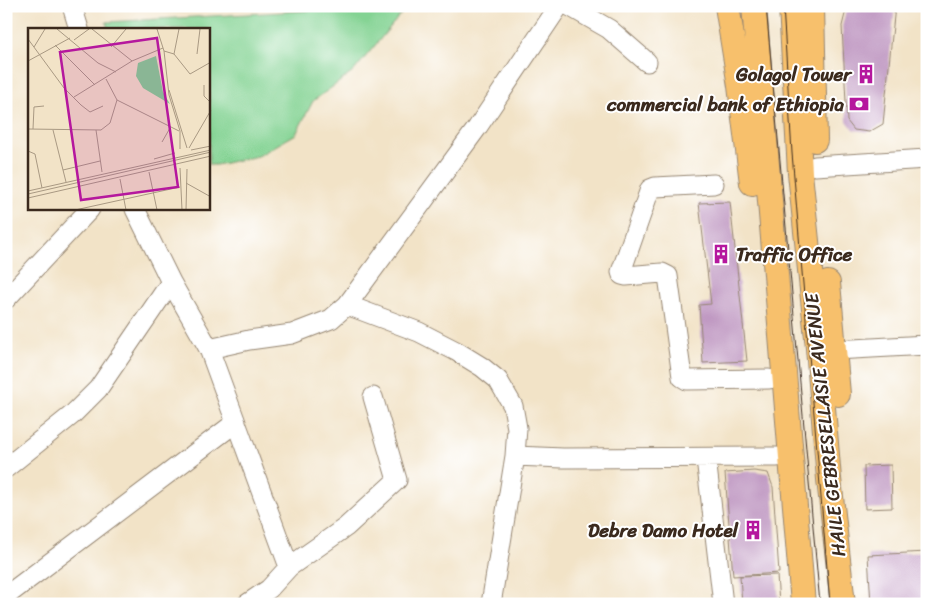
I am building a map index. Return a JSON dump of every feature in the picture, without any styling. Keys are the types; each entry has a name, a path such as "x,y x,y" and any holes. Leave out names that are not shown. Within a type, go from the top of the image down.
{"main road":[{"path":"727,6 740,86 752,184 776,457 785,530 800,567"},
{"name":"HAILE GEBRESELLASIE AVENUE","path":"754,6 803,604"},
{"name":"HAILE GEBRESELLASIE AVENUE","path":"791,6 800,173 829,479 843,600"},
{"path":"812,6 815,166 835,350 846,524 843,600"}],"street":[{"path":"72,6 79,28"},
{"path":"209,350 249,340 292,334 331,319 347,305 477,128 559,6"},
{"path":"569,6 608,29 647,62"},
{"path":"815,166 927,159"},
{"path":"714,184 655,187 650,189 621,272 622,275 626,276 662,273 668,276 682,376 687,380 770,379"},
{"path":"8,292 89,210"},
{"path":"135,210 171,282 209,350 222,380 235,423 289,567"},
{"path":"6,468 72,415 98,389 171,282"},
{"path":"347,305 419,332 456,351 482,367 498,380 513,406 518,428 515,456 491,604"},
{"path":"835,350 927,345"},
{"path":"247,604 269,589 289,567 346,527 397,480 373,397"},
{"path":"6,596 235,423"},
{"path":"515,456 564,458 776,457"},
{"path":"706,458 723,604"}],"green space":[{"path":"345,6 405,6 401,14 353,72 313,101 296,134 258,156 216,165 210,165 210,28 108,28 106,22 337,9"}],"building":[{"name":"Golagol Tower","path":"849,6 895,6 883,124 869,132 854,130 847,121 842,26 846,10"},
{"name":"Traffic Office","path":"730,202 747,361 703,363 699,305 711,304 699,203"},
{"path":"891,465 892,508 865,509 864,466"},
{"name":"Debre Damo Hotel","path":"754,471 768,473 773,487 779,573 733,576 725,473"},
{"path":"927,552 927,604 871,604 868,555"},
{"path":"777,575 779,604 742,604 740,576"}],"tram line":[{"path":"766,6 820,604"},
{"path":"783,6 792,153 830,604"}],"place":[{"name":"Golagol Tower","path":"866,74"},
{"name":"commercial bank of Ethiopia","path":"859,104"},
{"name":"Traffic Office","path":"721,254"},
{"name":"Debre Damo Hotel","path":"753,530"}]}
